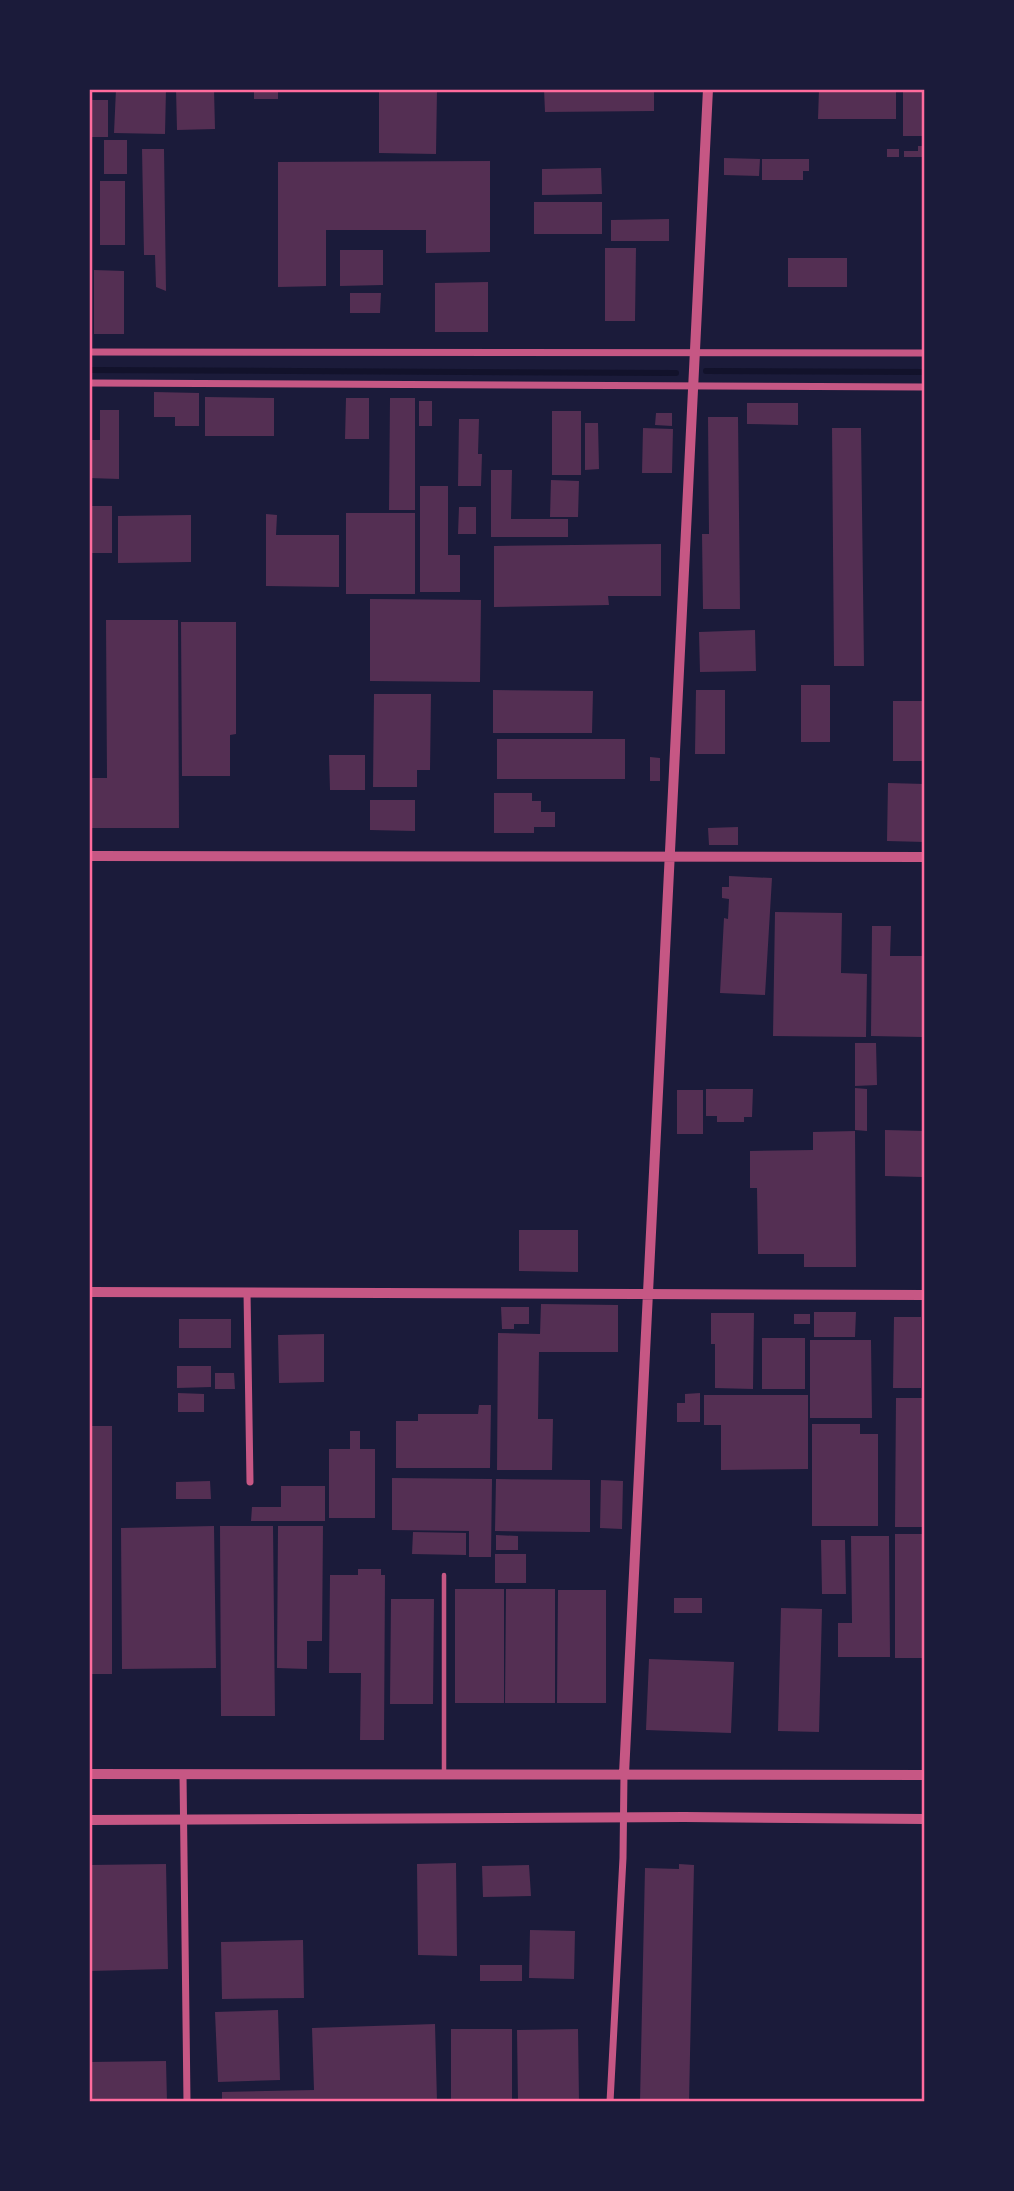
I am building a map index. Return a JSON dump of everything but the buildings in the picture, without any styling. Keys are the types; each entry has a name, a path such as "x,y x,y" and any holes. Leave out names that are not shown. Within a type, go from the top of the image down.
{"street":[{"path":"610,2102 708,89"},
{"path":"89,352 925,353"},
{"path":"89,383 925,387"},
{"path":"89,856 925,857"},
{"path":"89,1292 925,1295"},
{"path":"247,1293 250,1482"},
{"path":"89,1774 925,1775"},
{"path":"183,1774 187,2102"},
{"path":"89,1820 925,1819"}],"lane":[{"path":"444,1575 444,1774"}],"waterway":[{"path":"89,370 676,373"},
{"path":"706,371 925,372"}]}
